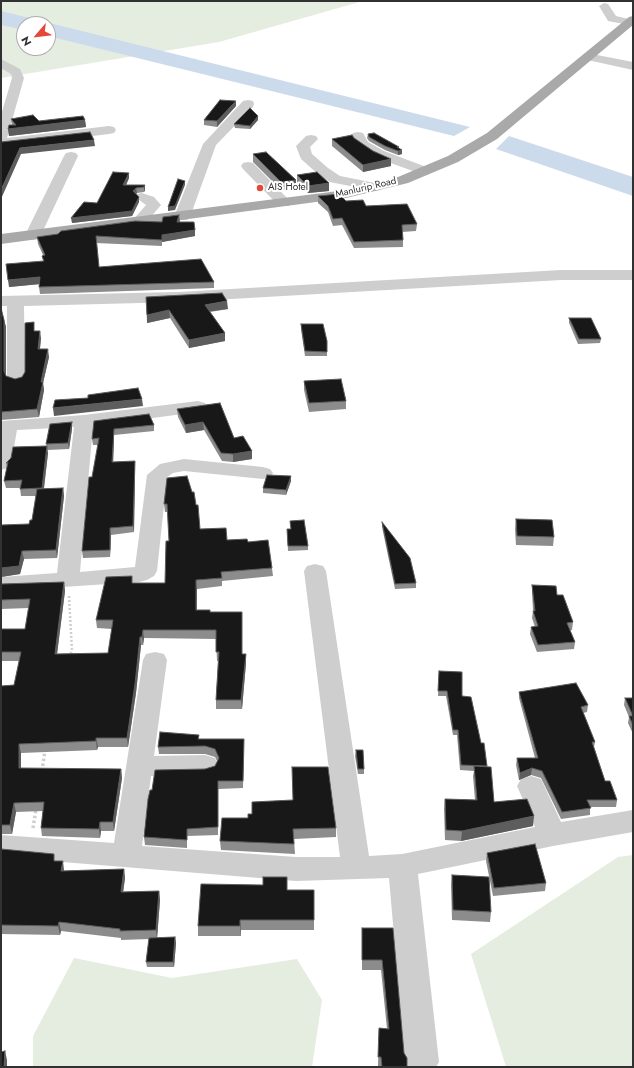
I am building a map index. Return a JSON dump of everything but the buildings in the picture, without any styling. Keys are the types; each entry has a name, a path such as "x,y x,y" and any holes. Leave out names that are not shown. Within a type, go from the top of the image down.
{"main road":[{"name":"Manlurip Road","path":"1,239 182,217 346,194 375,187 424,171 453,159 492,136 631,21"}],"street":[{"path":"604,6 612,19 631,21"},
{"path":"587,57 633,66"},
{"path":"1,63 16,72 18,78 1,137"},
{"path":"182,217 210,144 248,104"},
{"path":"1,143 109,130"},
{"path":"358,136 362,144 379,154 424,171"},
{"path":"310,139 303,146 306,156 323,171 335,179 375,187"},
{"path":"33,236 71,156"},
{"path":"248,166 284,203"},
{"path":"140,221 154,205 149,200 142,197"},
{"path":"16,379 8,301 179,297 561,275 633,275"},
{"path":"1,464 8,426 84,421 198,407"},
{"path":"68,580 84,421"},
{"path":"1,584 138,575 146,571 157,475 167,468 184,465 263,473"},
{"path":"315,571 356,868"},
{"path":"126,856 155,660"},
{"path":"140,766 206,765"},
{"path":"531,786 553,835"},
{"path":"1,846 296,869 356,868 402,866 553,835 633,821"},
{"path":"402,866 422,1062"}],"path":[{"path":"68,580 72,651 69,658"},
{"path":"41,773 46,743"},
{"path":"30,848 37,803"}],"shaded area":[{"path":"1,1 363,1 219,42 1,78"},
{"path":"633,855 633,1067 506,1067 471,954 618,857"},
{"path":"74,958 172,978 297,959 322,1000 312,1067 33,1067 33,1036"}],"water":[{"path":"1,11 21,16 16,16 16,28 1,25"},
{"path":"56,25 470,127 454,136 56,38"},
{"path":"509,136 633,177 633,196 496,149"}],"place":[{"name":"AIS Hotel","path":"260,188"}]}
